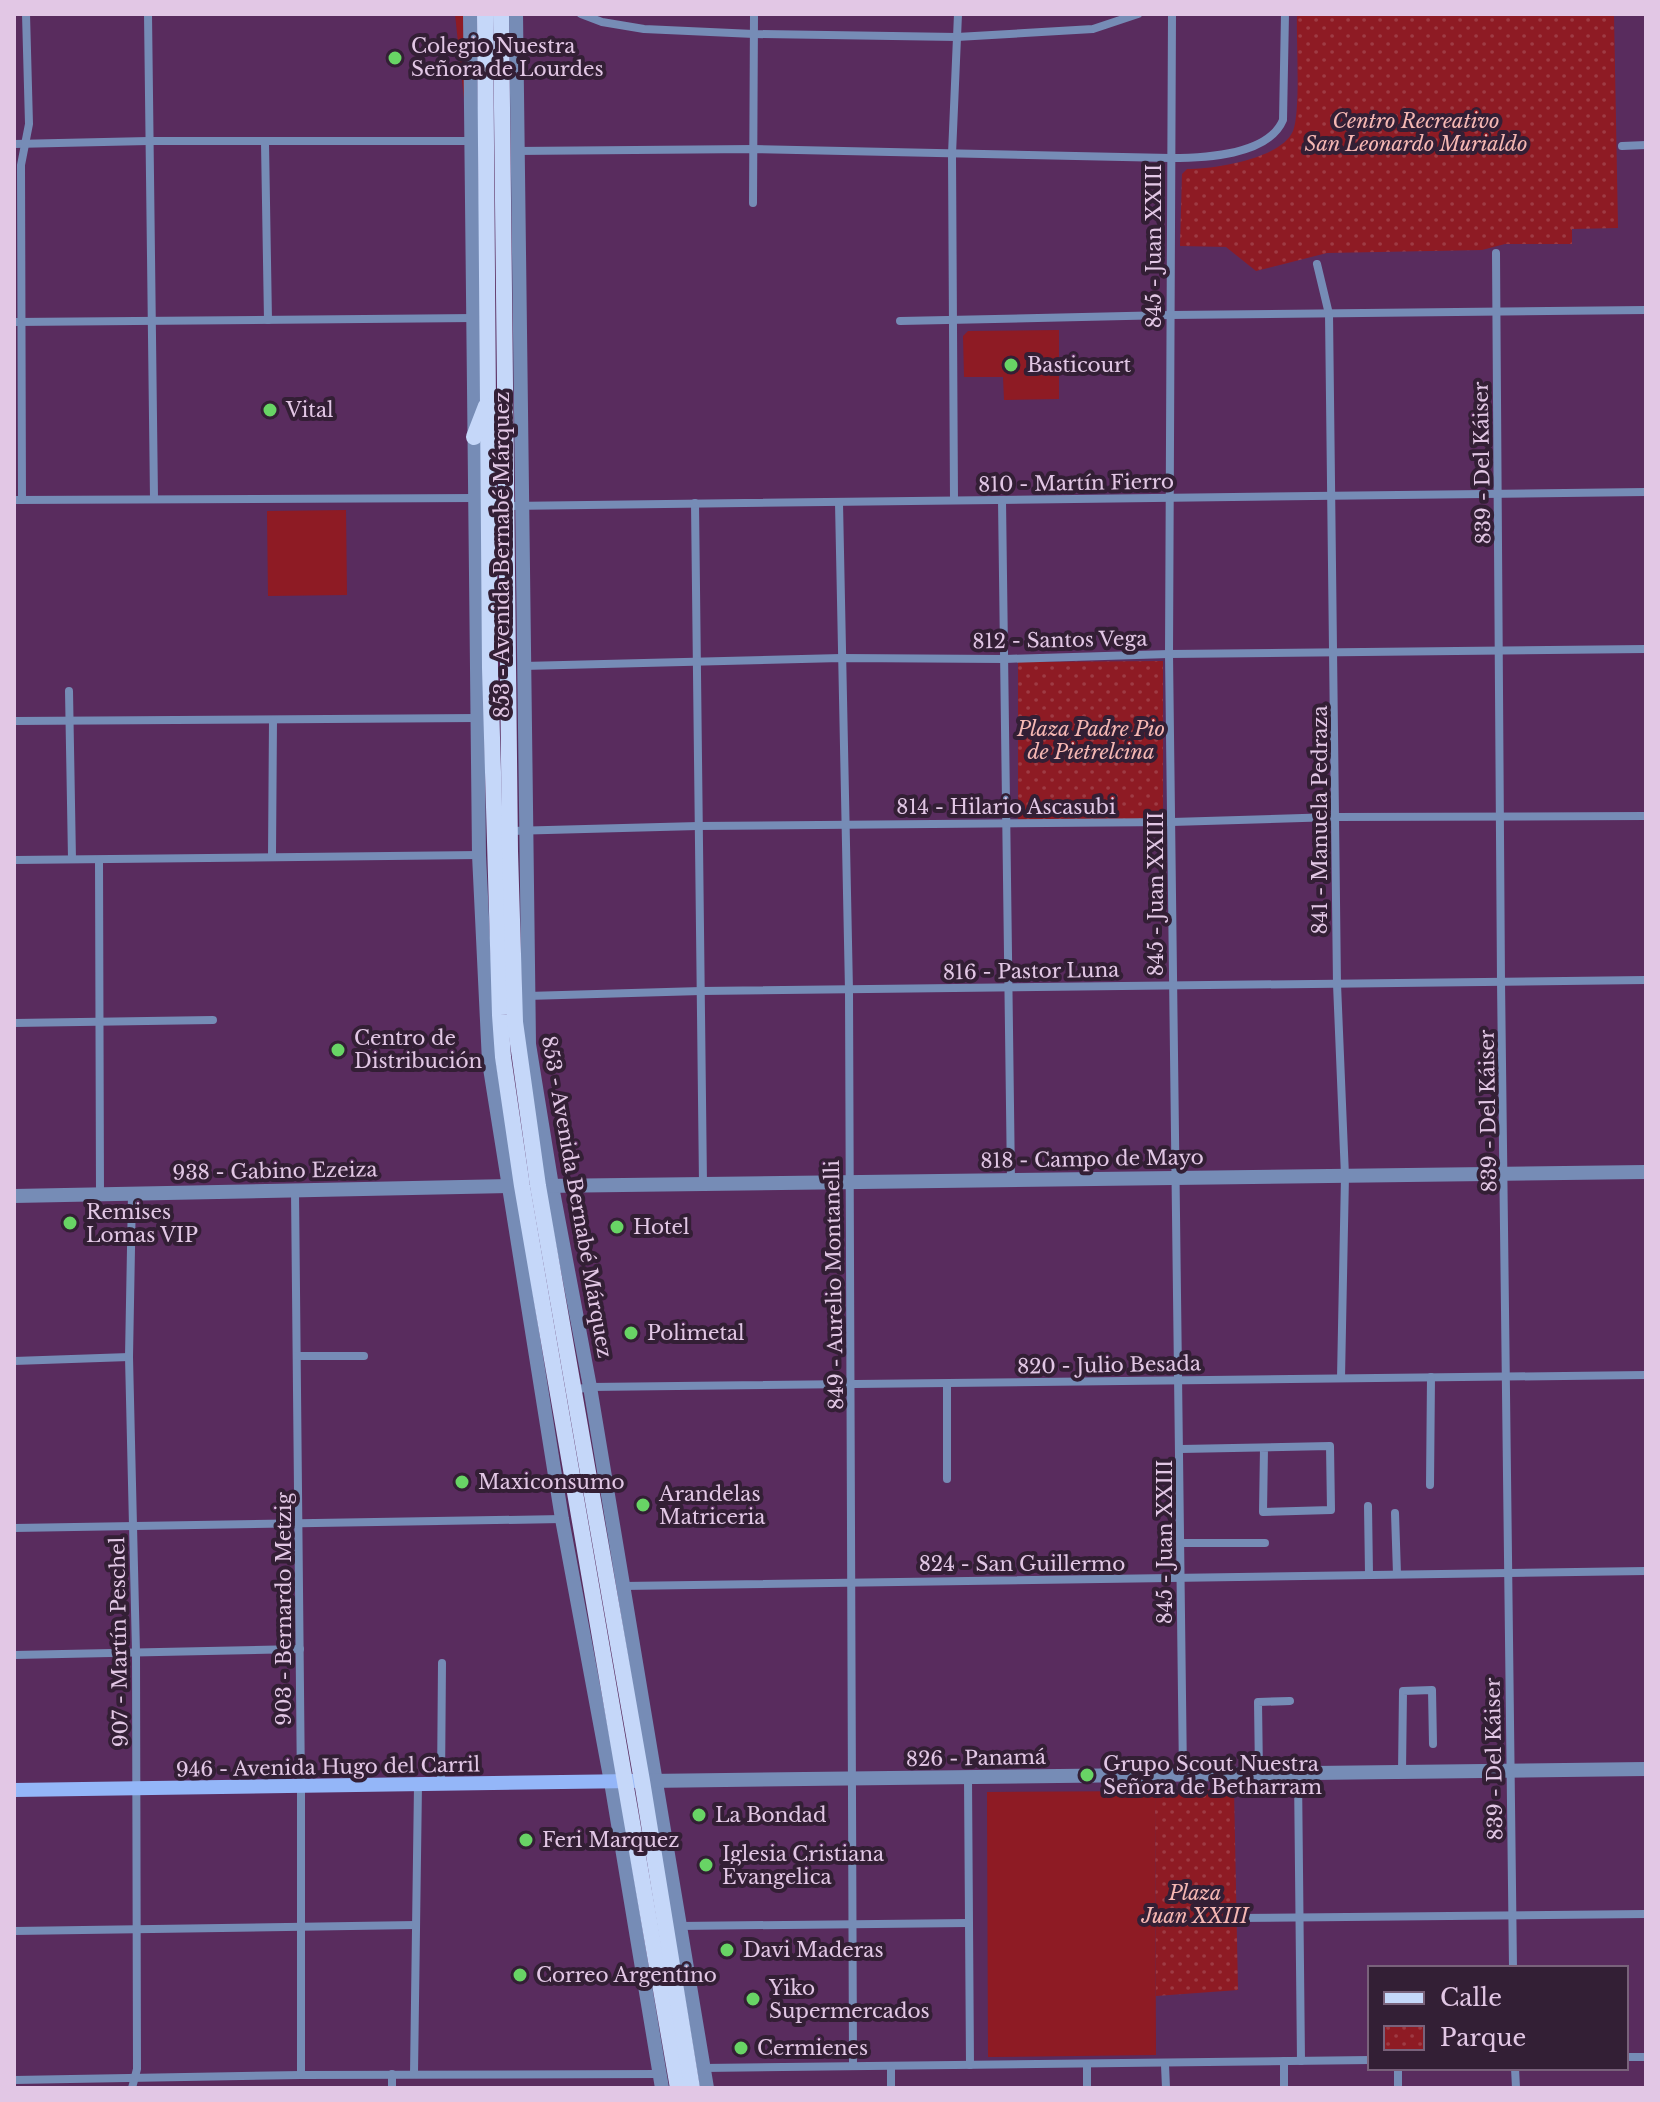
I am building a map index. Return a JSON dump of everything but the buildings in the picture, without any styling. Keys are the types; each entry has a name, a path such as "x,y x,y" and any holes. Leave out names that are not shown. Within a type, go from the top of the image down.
{"main road":[{"name":"853 - Avenida Bernabé Márquez","path":"485,14 489,397 483,668 503,1057 573,1390 607,1587 678,2088"},
{"name":"853 - Avenida Bernabé Márquez","path":"501,14 511,151 520,996 518,1052 530,1186 607,1587"},
{"path":"474,437 489,397"},
{"path":"488,1045 500,1015"},
{"name":"853 - Avenida Bernabé Márquez","path":"633,1781 697,2070 692,2088"},
{"name":"946 - Avenida Hugo del Carril","path":"14,1790 633,1781"}],"street":[{"path":"26,14 29,124 21,165 17,322 18,500 475,498"},
{"path":"148,14 154,498"},
{"name":"853 - Avenida Bernabé Márquez","path":"470,14 475,498 483,668 476,718 488,1045 590,1387 607,1587 633,1781 660,2081"},
{"name":"853 - Avenida Bernabé Márquez","path":"511,151 516,14"},
{"path":"581,14 630,27 754,34 957,37 1093,29 1138,14"},
{"path":"753,203 754,14"},
{"path":"954,500 952,154 958,14"},
{"name":"845 - Juan XXIII","path":"1172,14 1168,498 1183,1775"},
{"path":"511,151 754,149 1170,158 1223,154 1273,136 1283,120 1285,14"},
{"path":"14,144 473,141"},
{"path":"265,143 268,320"},
{"path":"1622,146 1646,145"},
{"name":"839 - Del Káiser","path":"1496,253 1513,1966"},
{"name":"841 - Manuela Pedraza","path":"1317,264 1329,314 1333,496 1337,984 1345,1176 1341,1378"},
{"path":"900,321 1646,310"},
{"path":"17,322 475,318"},
{"name":"810 - Martín Fierro","path":"514,506 1646,492"},
{"path":"1002,500 1011,1181"},
{"path":"695,503 703,1184"},
{"name":"849 - Aurelio Montanelli","path":"839,503 849,990 853,2066"},
{"name":"812 - Santos Vega","path":"483,668 841,658 1005,659 1169,654 1646,649"},
{"path":"69,691 72,859"},
{"path":"14,721 476,718"},
{"path":"272,856 273,720"},
{"name":"814 - Hilario Ascasubi","path":"517,831 1335,817 1646,816"},
{"path":"14,860 479,855"},
{"path":"99,860 100,1194"},
{"name":"816 - Pastor Luna","path":"520,996 701,991 1646,980"},
{"path":"14,1023 213,1020"},
{"name":"818 - Campo de Mayo","path":"530,1186 1646,1172"},
{"name":"853 - Avenida Bernabé Márquez","path":"530,1186 562,1519 633,1781 679,1926 697,2070 707,2088"},
{"name":"938 - Gabino Ezeiza","path":"14,1196 530,1186"},
{"name":"903 - Bernardo Metzig","path":"295,1191 301,2075"},
{"name":"907 - Martín Peschel","path":"132,1194 129,1357 138,1790 137,2069 133,2083"},
{"path":"297,1356 364,1356"},
{"path":"14,1361 129,1357"},
{"name":"820 - Julio Besada","path":"573,1390 590,1387 1646,1375"},
{"path":"1430,1485 1431,1377"},
{"path":"947,1384 947,1479"},
{"path":"1181,1449 1330,1446 1331,1510 1263,1512 1264,1448"},
{"path":"1368,1506 1369,1574"},
{"path":"1395,1513 1397,1574"},
{"path":"14,1528 562,1519"},
{"path":"1182,1543 1265,1543"},
{"name":"824 - San Guillermo","path":"607,1587 1646,1571"},
{"path":"14,1655 300,1649"},
{"path":"441,1784 442,1663"},
{"path":"1402,1772 1403,1691 1432,1690 1433,1744"},
{"path":"1259,1774 1258,1702 1290,1701"},
{"name":"826 - Panamá","path":"633,1781 1646,1769"},
{"path":"1298,1774 1301,2061"},
{"path":"968,1779 970,2065"},
{"path":"414,2074 418,1785"},
{"path":"1235,1918 1646,1914"},
{"path":"679,1926 968,1923"},
{"path":"14,1931 416,1925"},
{"path":"697,2070 1368,2060"},
{"path":"1284,2061 1284,2088"},
{"path":"1087,2065 1087,2088"},
{"path":"1165,2065 1166,2088"},
{"path":"891,2066 891,2088"},
{"path":"392,2074 392,2088"},
{"path":"14,2080 133,2083 259,2076 414,2074 660,2081"},
{"path":"259,2076 260,2088"},
{"path":"505,2076 505,2088"}],"green space":[{"path":"455,14 466,14 468,137"},
{"name":"Centro Recreativo San Leonardo Murialdo","path":"1297,14 1614,14 1618,228 1572,229 1572,244 1505,244 1482,250 1327,253 1256,271 1226,247 1180,246 1182,174 1187,169 1229,164 1261,155 1286,141 1293,131 1298,92"},
{"name":"Basticourt","path":"1059,330 1059,399 1004,400 1003,377 964,377 963,336 968,331"},
{"path":"346,510 347,595 268,596 267,511"},
{"name":"Plaza Padre Pio de Pietrelcina","path":"1163,661 1163,819 1018,820 1018,662"},
{"name":"Plaza Juan XXIII","path":"1234,1789 1238,1990 1156,1996 1155,1791"},
{"path":"1155,1791 1156,2055 988,2057 987,1792"}],"place":[{"name":"Colegio Nuestra Señora de Lourdes","path":"395,58"},
{"name":"Basticourt","path":"1011,365"},
{"name":"Vital","path":"270,410"},
{"name":"Centro de Distribución","path":"338,1050"},
{"name":"Remises Lomas VIP","path":"70,1223"},
{"name":"Hotel","path":"617,1227"},
{"name":"Polimetal","path":"631,1333"},
{"name":"Maxiconsumo","path":"462,1482"},
{"name":"Arandelas Matriceria","path":"643,1505"},
{"name":"Grupo Scout Nuestra Señora de Betharram","path":"1087,1775"},
{"name":"La Bondad","path":"699,1815"},
{"name":"Feri Marquez","path":"526,1840"},
{"name":"Iglesia Cristiana Evangelica","path":"706,1865"},
{"name":"Davi Maderas","path":"727,1950"},
{"name":"Correo Argentino","path":"520,1975"},
{"name":"Yiko Supermercados","path":"753,1999"},
{"name":"Cermienes","path":"741,2048"}]}
